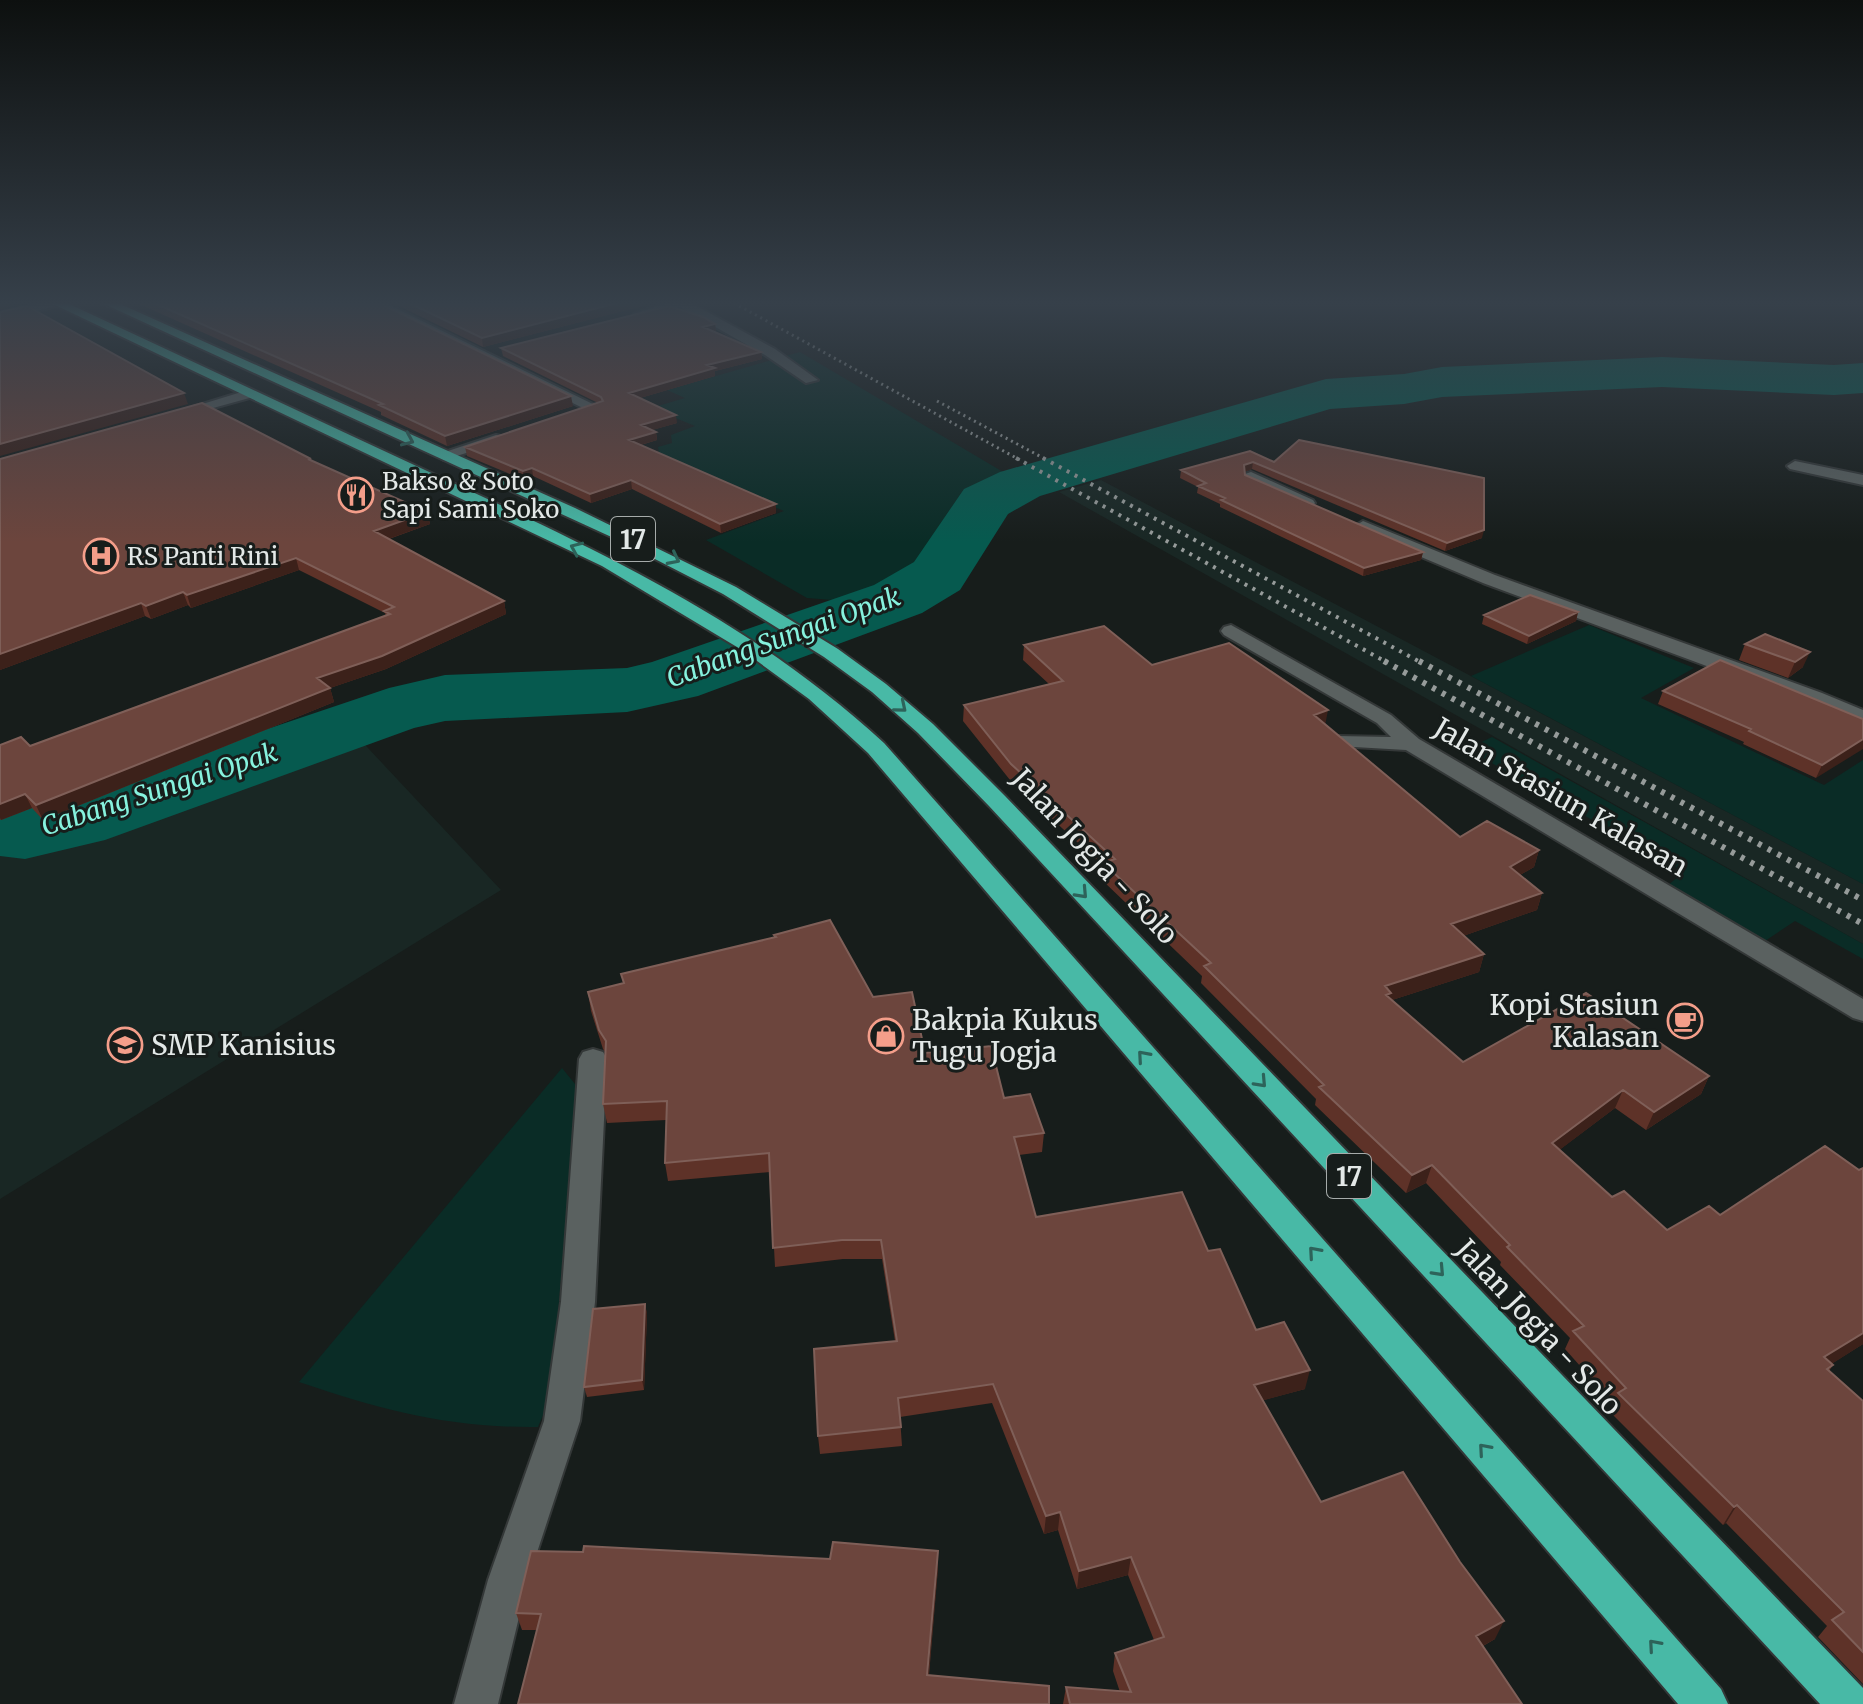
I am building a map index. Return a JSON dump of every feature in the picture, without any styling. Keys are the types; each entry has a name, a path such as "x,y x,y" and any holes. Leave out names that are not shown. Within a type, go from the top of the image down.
{"highway":[{"name":"17","path":"224,383 608,562 693,612 793,677 842,716 876,748 1706,1704"},
{"name":"Jalan Jogja - Solo","path":"284,383 635,539 736,594 839,659 927,729 1849,1704"}],"street":[{"path":"542,383 594,408 579,413"},
{"path":"160,419 248,394"},
{"path":"444,455 504,437"},
{"path":"1795,466 1863,480"},
{"path":"1251,477 1324,510"},
{"path":"1351,521 1489,579 1815,697 1863,718"},
{"name":"Jalan Stasiun Kalasan","path":"1231,631 1384,719 1411,744 1863,1011"},
{"path":"1815,697 1863,698"},
{"path":"1345,741 1411,744"},
{"path":"476,1704 508,1580 562,1421 578,1302 593,1059"}],"shaded area":[{"path":"1101,480 1863,884 1863,944 1059,492"},
{"name":"SMP Kanisius","path":"353,732 501,890 0,1199 0,850"}],"green space":[{"path":"693,383 852,383 1025,485 1027,490 1023,495 991,510 950,548 898,583 901,587 870,603 807,598 706,540 784,511 656,457 658,447 672,443 671,435 695,426 651,408 685,398 667,390"},
{"path":"1589,625 1694,668 1641,698 1824,785 1863,760 1863,884 1471,676"},
{"path":"1492,737 1863,944 1863,959 1795,921 1765,941 1667,886 1684,872 1467,749"},
{"path":"562,1068 575,1084 576,1103 555,1349 538,1427 445,1421 359,1401 299,1382"}],"building":[{"path":"0,383 165,383 184,393 0,444"},
{"path":"334,383 543,383 571,396 445,436 379,405 383,404"},
{"path":"571,383 665,383 629,393 676,415 641,425 656,432 629,440 776,504 720,524 631,480 590,494 532,468 523,471 465,447 603,401 601,397"},
{"path":"202,403 311,459 308,459 427,512 374,531 504,601 382,656 317,678 330,688 36,805 25,794 0,804 0,745 21,737 30,746 390,614 384,611 394,607 296,558 187,595 183,592 146,606 141,603 0,654 0,459"},
{"path":"1299,440 1484,478 1484,530 1447,543 1253,462 1244,465 1245,475 1423,552 1364,568 1221,500 1225,498 1198,486 1206,483 1181,470 1250,451 1274,462"},
{"path":"1530,595 1578,612 1529,636 1484,615"},
{"path":"1104,626 1152,665 1229,643 1328,710 1314,715 1460,837 1487,821 1539,850 1510,867 1542,893 1451,924 1484,954 1385,986 1391,993 1386,995 1463,1062 1586,993 1709,1076 1654,1112 1623,1090 1552,1143 1612,1197 1624,1191 1667,1230 1709,1206 1720,1215 1825,1146 1859,1170 1863,1168 1863,1333 1824,1357 1833,1365 1827,1369 1863,1401 1863,1652 1832,1620 1844,1612 1618,1393 1626,1388 1573,1331 1584,1326 1507,1247 1510,1245 1432,1165 1412,1175 1319,1087 1324,1085 1204,966 1211,963 1103,863 1115,859 1011,764 964,705 1063,681 1024,645"},
{"path":"1765,634 1810,652 1795,662 1745,644"},
{"path":"1720,660 1863,719 1863,739 1822,765 1749,731 1751,729 1663,691"},
{"path":"830,920 873,997 912,992 925,1053 991,1046 1004,1098 1030,1094 1044,1133 1014,1137 1036,1217 1182,1192 1208,1251 1220,1249 1256,1330 1284,1322 1310,1370 1254,1385 1321,1502 1403,1472 1460,1562 1504,1621 1476,1636 1522,1704 1070,1704 1066,1687 1131,1692 1115,1653 1164,1637 1131,1557 1079,1571 1060,1512 1046,1516 993,1384 898,1398 901,1427 818,1436 814,1349 897,1341 881,1240 842,1240 773,1248 769,1153 665,1163 667,1101 603,1104 606,1041 599,1030 588,992 624,983 621,974 776,937 774,935"},
{"path":"645,1304 642,1380 584,1387 593,1309"},
{"path":"833,1542 938,1551 927,1675 1049,1686 1049,1704 518,1704 541,1614 516,1613 531,1551 583,1552 584,1546 830,1559"}],"waterway":[{"name":"Cabang Sungai Opak","path":"0,830 25,833 75,822 389,711 445,698 627,690 672,680 898,599 937,576 985,502 1020,484 1326,394 1404,389 1439,383"}],"railway":[{"path":"879,383 1020,460"},
{"path":"937,401 1047,460"},
{"path":"1016,458 1388,663"},
{"path":"1043,458 1422,663"},
{"path":"1384,661 1863,924"},
{"path":"1419,661 1863,900"}],"place":[{"name":"Bakso & Soto Sapi Sami Soko","path":"356,495"},
{"name":"RS Panti Rini","path":"101,556"},
{"name":"Kopi Stasiun Kalasan","path":"1685,1021"},
{"name":"Bakpia Kukus Tugu Jogja","path":"886,1036"},
{"name":"SMP Kanisius","path":"125,1045"}]}
